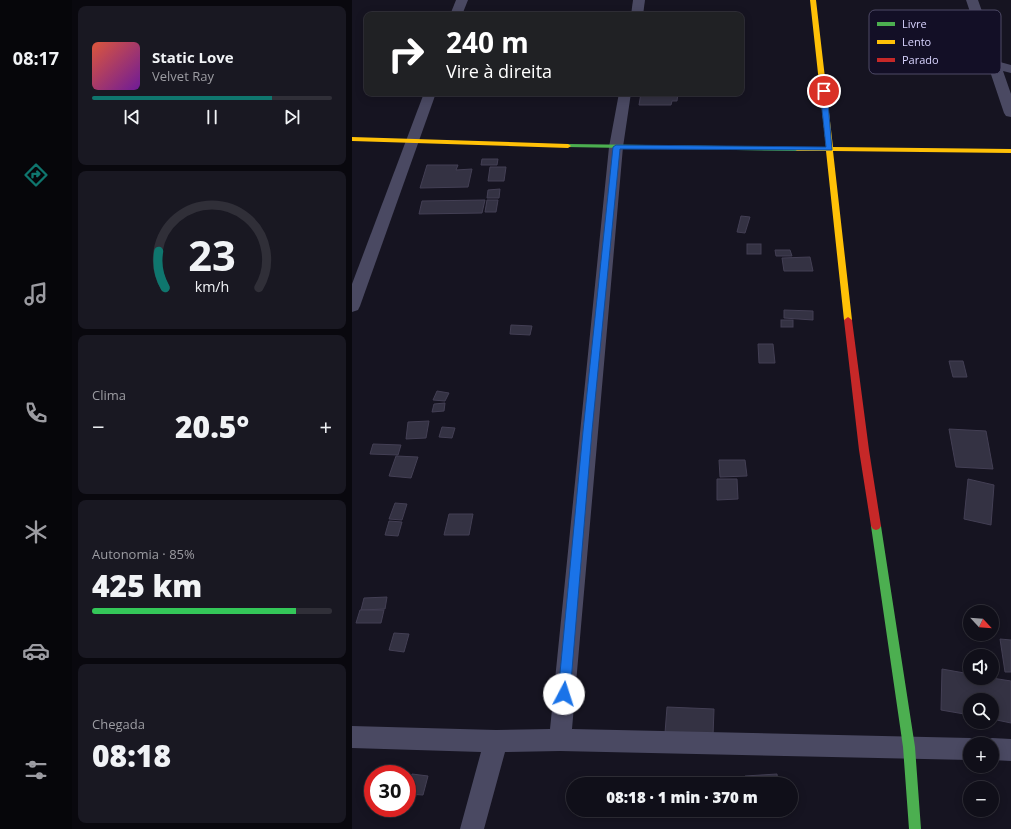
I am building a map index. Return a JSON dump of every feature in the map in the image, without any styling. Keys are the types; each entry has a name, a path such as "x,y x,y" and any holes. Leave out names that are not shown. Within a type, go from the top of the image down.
{"street":[{"path":"457,12 462,0"},
{"path":"637,12 639,0"},
{"path":"812,0 819,47 843,280 864,450 909,747 915,829"},
{"path":"972,0 975,10"},
{"path":"1001,66 1011,69"},
{"path":"1005,79 1011,113"},
{"path":"352,306 429,96"},
{"path":"560,740 616,147 624,96"},
{"path":"352,139 616,147 1011,151"},
{"path":"352,737 496,741 560,740 963,749"},
{"path":"472,829 496,741"},
{"path":"999,749 1011,750"}],"building":[{"path":"640,96 678,96 677,101 672,101 671,105 639,105"},
{"path":"482,159 498,159 497,165 481,165"},
{"path":"427,165 458,165 456,170 472,169 468,187 420,188"},
{"path":"490,167 506,167 504,181 488,181"},
{"path":"500,189 499,198 487,198 488,190"},
{"path":"485,200 482,213 419,214 422,201"},
{"path":"487,200 498,200 496,212 485,212"},
{"path":"741,216 750,217 745,233 737,232"},
{"path":"747,244 761,244 761,254 747,254"},
{"path":"775,250 790,250 792,256 776,256"},
{"path":"810,257 813,271 784,271 782,258"},
{"path":"784,310 813,311 813,320 784,318"},
{"path":"781,320 793,320 793,327 781,327"},
{"path":"511,325 532,326 530,335 510,334"},
{"path":"758,344 773,344 775,363 759,363"},
{"path":"949,361 963,361 967,377 953,377"},
{"path":"437,391 449,393 445,401 433,400"},
{"path":"445,403 444,411 432,412 434,404"},
{"path":"429,421 426,438 406,439 408,422"},
{"path":"442,427 455,428 452,438 439,437"},
{"path":"949,429 986,431 993,469 956,467"},
{"path":"373,444 401,445 398,455 370,454"},
{"path":"396,456 418,457 411,478 389,476"},
{"path":"719,460 745,460 747,476 720,477"},
{"path":"717,479 737,479 738,499 717,500"},
{"path":"968,479 994,485 991,525 964,519"},
{"path":"395,503 407,504 402,520 389,519"},
{"path":"449,514 473,514 469,535 444,535"},
{"path":"389,521 402,522 398,536 385,535"},
{"path":"387,597 385,609 361,610 364,598"},
{"path":"360,610 384,610 381,623 356,623"},
{"path":"394,633 409,634 404,652 389,650"},
{"path":"1000,639 1011,640 1011,672 1005,672"},
{"path":"942,669 963,673 963,685 999,685 999,679 1011,681 1011,723 999,720 999,693 963,693 963,714 941,710"},
{"path":"667,707 714,709 713,736 665,733"},
{"path":"416,774 428,776 423,795 416,795"},
{"path":"777,774 777,777 745,777"}],"traffic: fast":[{"path":"568,146 797,149"},
{"path":"876,526 909,747 915,829"}],"traffic: slow":[{"path":"813,0 848,320"},
{"path":"352,139 568,146"},
{"path":"797,149 1011,151"}],"traffic: jam":[{"path":"848,320 864,450 876,526"}],"route":[{"path":"564,694 616,147 829,149 824,91"}]}
